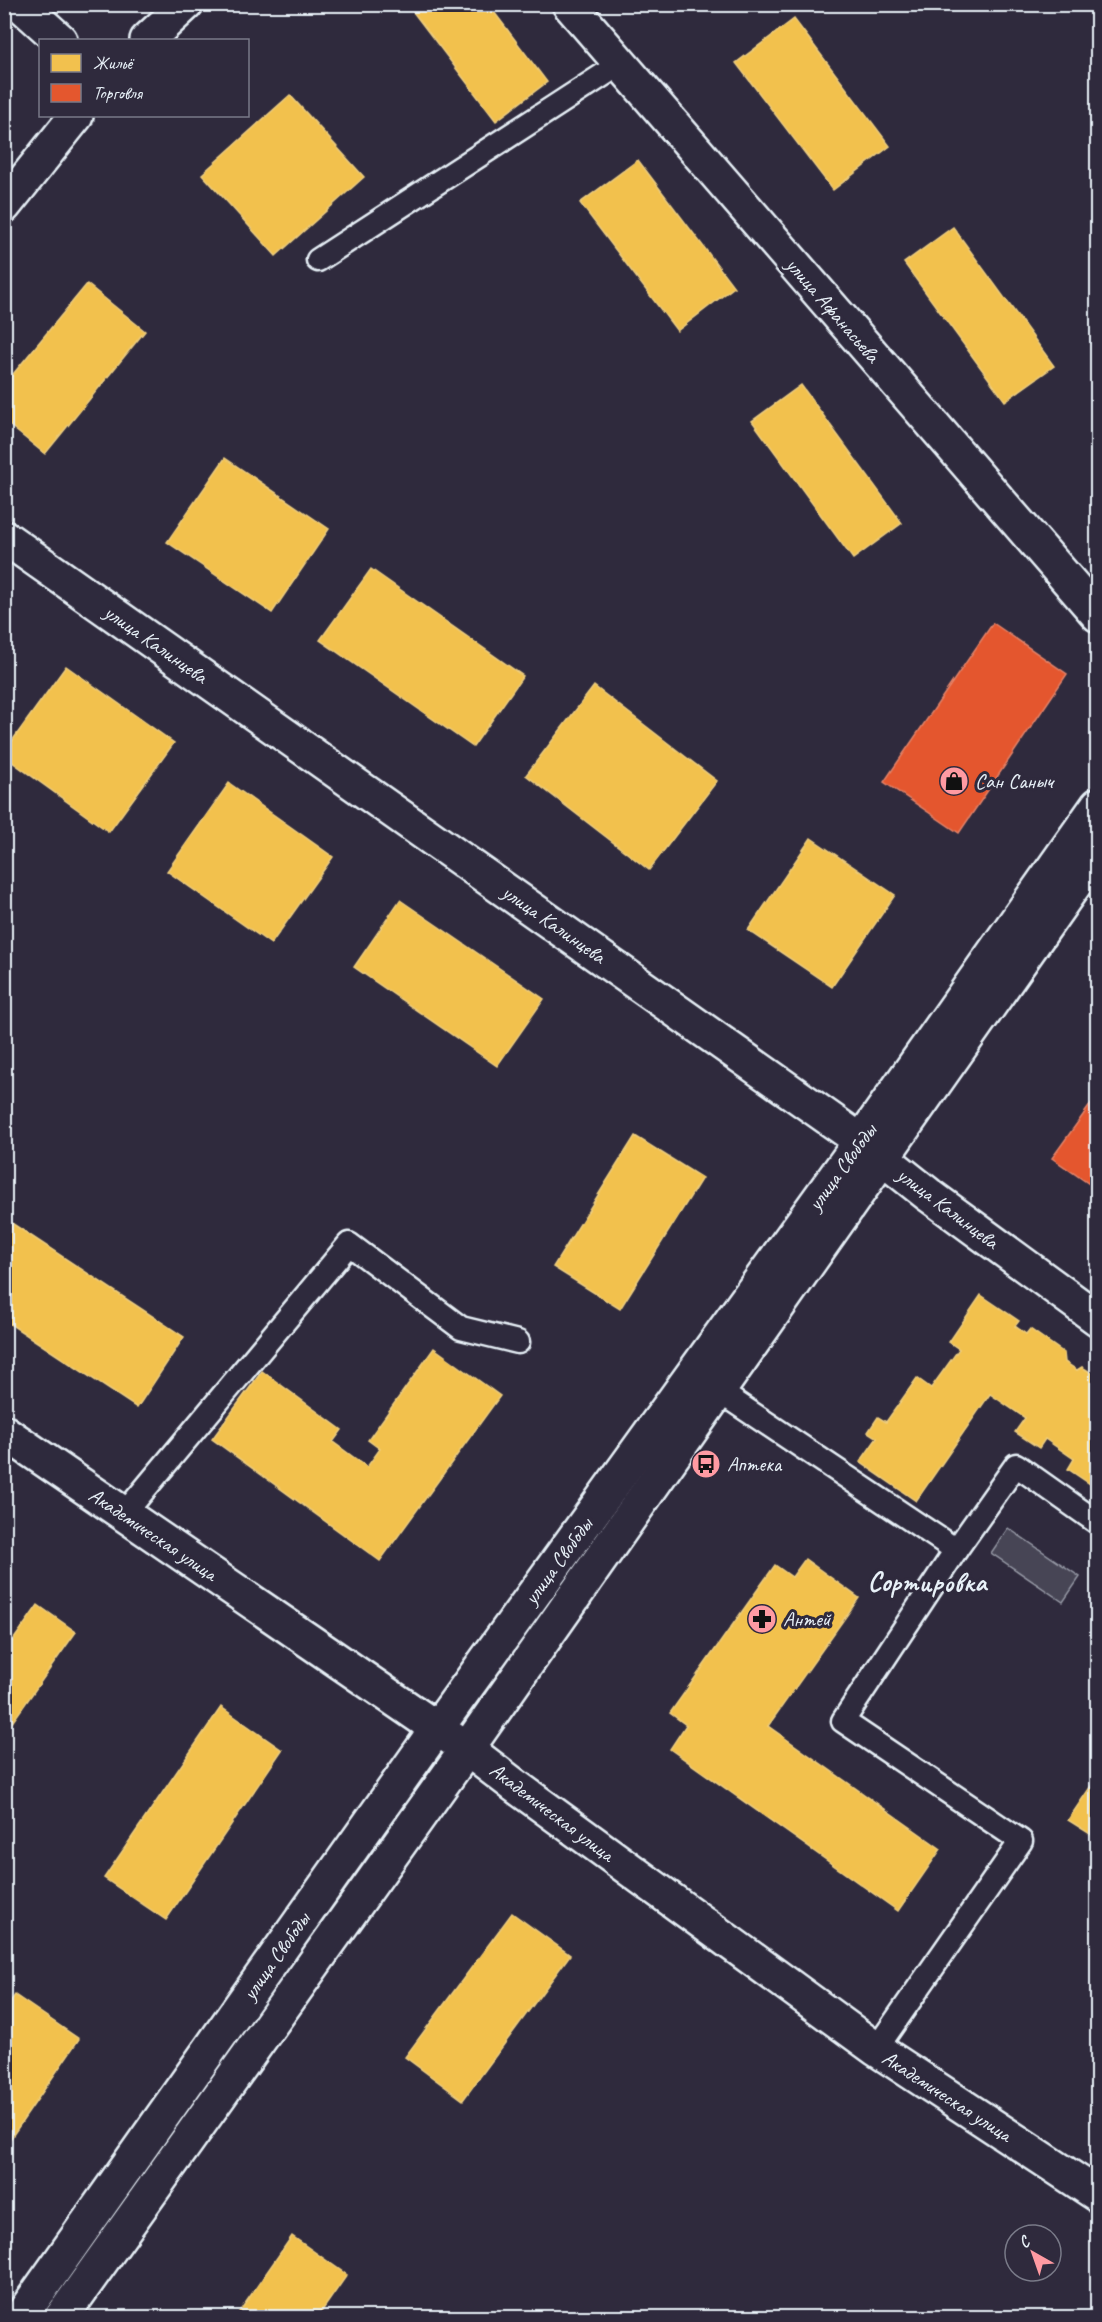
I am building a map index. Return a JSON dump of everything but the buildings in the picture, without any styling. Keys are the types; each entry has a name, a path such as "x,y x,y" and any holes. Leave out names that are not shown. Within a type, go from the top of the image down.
{"street":[{"path":"20,4 59,39"},
{"path":"148,39 186,4"},
{"name":"улица Афанасьева","path":"569,4 1098,615"},
{"path":"4,206 75,117"},
{"name":"улица Калинцева","path":"4,537 872,1149 929,1195 1098,1319"},
{"name":"улица Свободы","path":"61,2318 467,1749 717,1390 1098,805"},
{"name":"улица Свободы","path":"20,2318 437,1728 1098,851"},
{"name":"Академическая улица","path":"4,1432 467,1749 876,2049 1098,2195"}],"lane":[{"path":"318,260 620,64"},
{"path":"124,1514 349,1244 461,1328 518,1342"},
{"path":"717,1390 956,1550"},
{"path":"876,2049 1021,1841 843,1721 956,1550 1016,1465 1098,1523"}],"shaded area":[{"path":"1008,1528 1080,1577 1063,1602 991,1553"}],"place":[{"name":"Сан Саныч","path":"954,781"},
{"name":"Аптека","path":"706,1464"},
{"name":"Антей","path":"762,1619"}],"district":[{"name":"Сортировка","path":"927,1582"}]}
